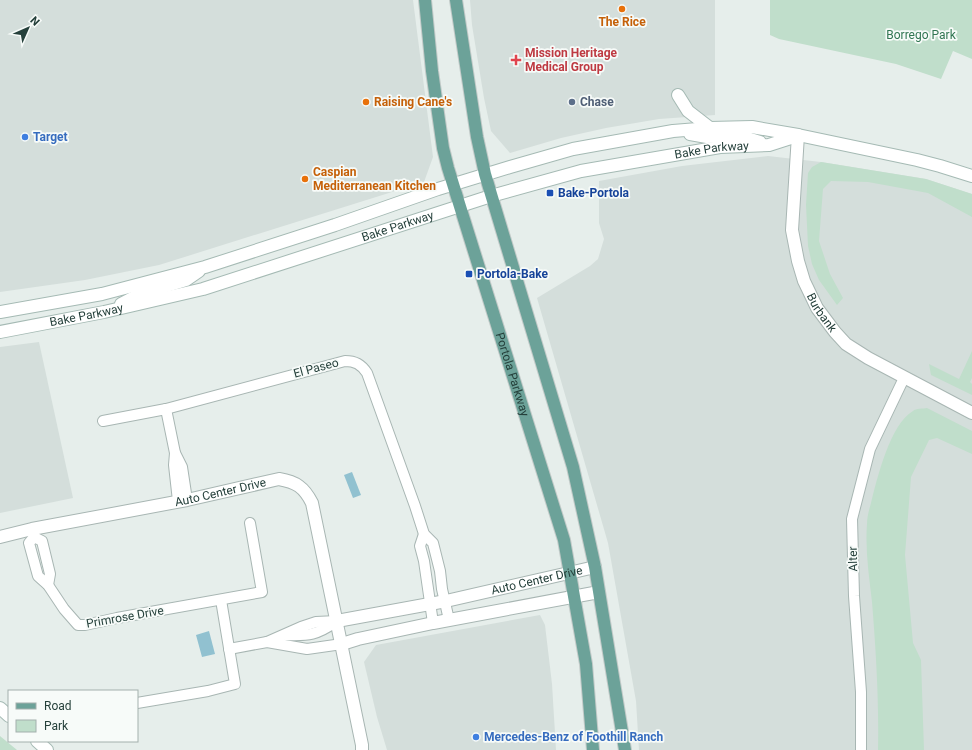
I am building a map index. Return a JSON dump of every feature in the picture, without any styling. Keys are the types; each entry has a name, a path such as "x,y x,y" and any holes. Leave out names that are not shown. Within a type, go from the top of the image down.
{"main road":[{"name":"Portola Parkway","path":"425,0 432,71 443,148 448,168 564,540 586,664 593,750"},
{"path":"456,0 477,137 485,174 573,466 595,567 625,750"},
{"path":"678,95 688,111 710,128"},
{"name":"Bake Parkway","path":"0,312 102,294 205,267 335,226 485,174 573,149 673,131 752,127 798,135 940,166 972,176"},
{"path":"673,131 707,137 737,135 769,145"},
{"name":"Bake Parkway","path":"0,332 104,312 202,289 492,196 581,171 720,148 769,145 798,135"},
{"name":"Burbank","path":"798,135 792,230 798,261 804,281 825,321 846,344 868,358 972,413"},
{"path":"104,312 140,294 186,280 205,267"},
{"name":"Auto Center Drive","path":"0,537 33,533 279,479 291,481 300,486 312,503 342,644 362,750"},
{"name":"Auto Center Drive","path":"337,621 446,602 595,567"},
{"name":"Auto Center Drive","path":"342,644 358,639 433,623 599,592"},
{"path":"0,708 8,715"},
{"path":"38,742 47,750"}],"street":[{"name":"El Paseo","path":"103,421 166,409 345,361 354,361 362,366 367,373 424,534 433,543 449,620"},
{"name":"Alter","path":"862,750 861,692 854,596 852,519 870,449 904,378"},
{"path":"166,409 175,453 174,465 183,500"},
{"name":"Primrose Drive","path":"33,533 42,542 50,574 48,585 78,625 85,625 262,592 250,523"},
{"name":"El Paseo","path":"424,534 420,546 424,562 433,623"},
{"path":"138,704 208,691 235,684 221,600"},
{"path":"229,649 267,642 316,622 337,621"},
{"path":"267,642 307,649 342,644"}],"shaded area":[{"path":"0,0 413,0 433,157 424,182 159,265 85,280 0,292"},
{"path":"470,0 715,0 715,115 659,119 606,128 561,138 510,153 491,131 472,25"},
{"path":"768,156 821,162 926,179 972,194 972,750 639,750 636,701 608,543 537,298 590,266 598,259 604,239 599,223 599,181 682,166"},
{"path":"39,342 73,498 0,513 0,347"},
{"path":"540,615 545,625 552,684 556,750 387,750 377,717 364,662 376,645"}],"green space":[{"name":"Borrego Park","path":"770,0 972,0 972,59 953,51 941,79 896,64 779,39 770,35"},
{"path":"821,162 926,179 972,194 972,217 928,193 868,182 831,181 823,189 819,241 830,274 843,298 837,305 819,280 812,264 808,246 806,205 808,173 812,167"},
{"path":"972,351 972,378 970,382 972,384 972,395 931,375 929,364 959,379"},
{"path":"927,408 972,431 972,454 937,438 929,440 911,477 905,555 913,643 921,660 924,750 878,750 877,676 867,553 867,519 881,467 891,439 905,418 914,410"},
{"path":"0,736 17,750 0,750"}],"water":[{"path":"352,472 361,495 353,498 344,475"},
{"path":"209,631 215,654 202,657 196,635"}],"place":[{"name":"The Rice","path":"622,9"},
{"name":"Mission Heritage Medical Group","path":"516,60"},
{"name":"Raising Cane's","path":"366,102"},
{"name":"Chase","path":"572,102"},
{"name":"Target","path":"25,137"},
{"name":"Caspian Mediterranean Kitchen","path":"305,179"},
{"name":"Bake-Portola","path":"550,193"},
{"name":"Portola-Bake","path":"469,274"},
{"name":"Mercedes-Benz of Foothill Ranch","path":"476,737"}]}
